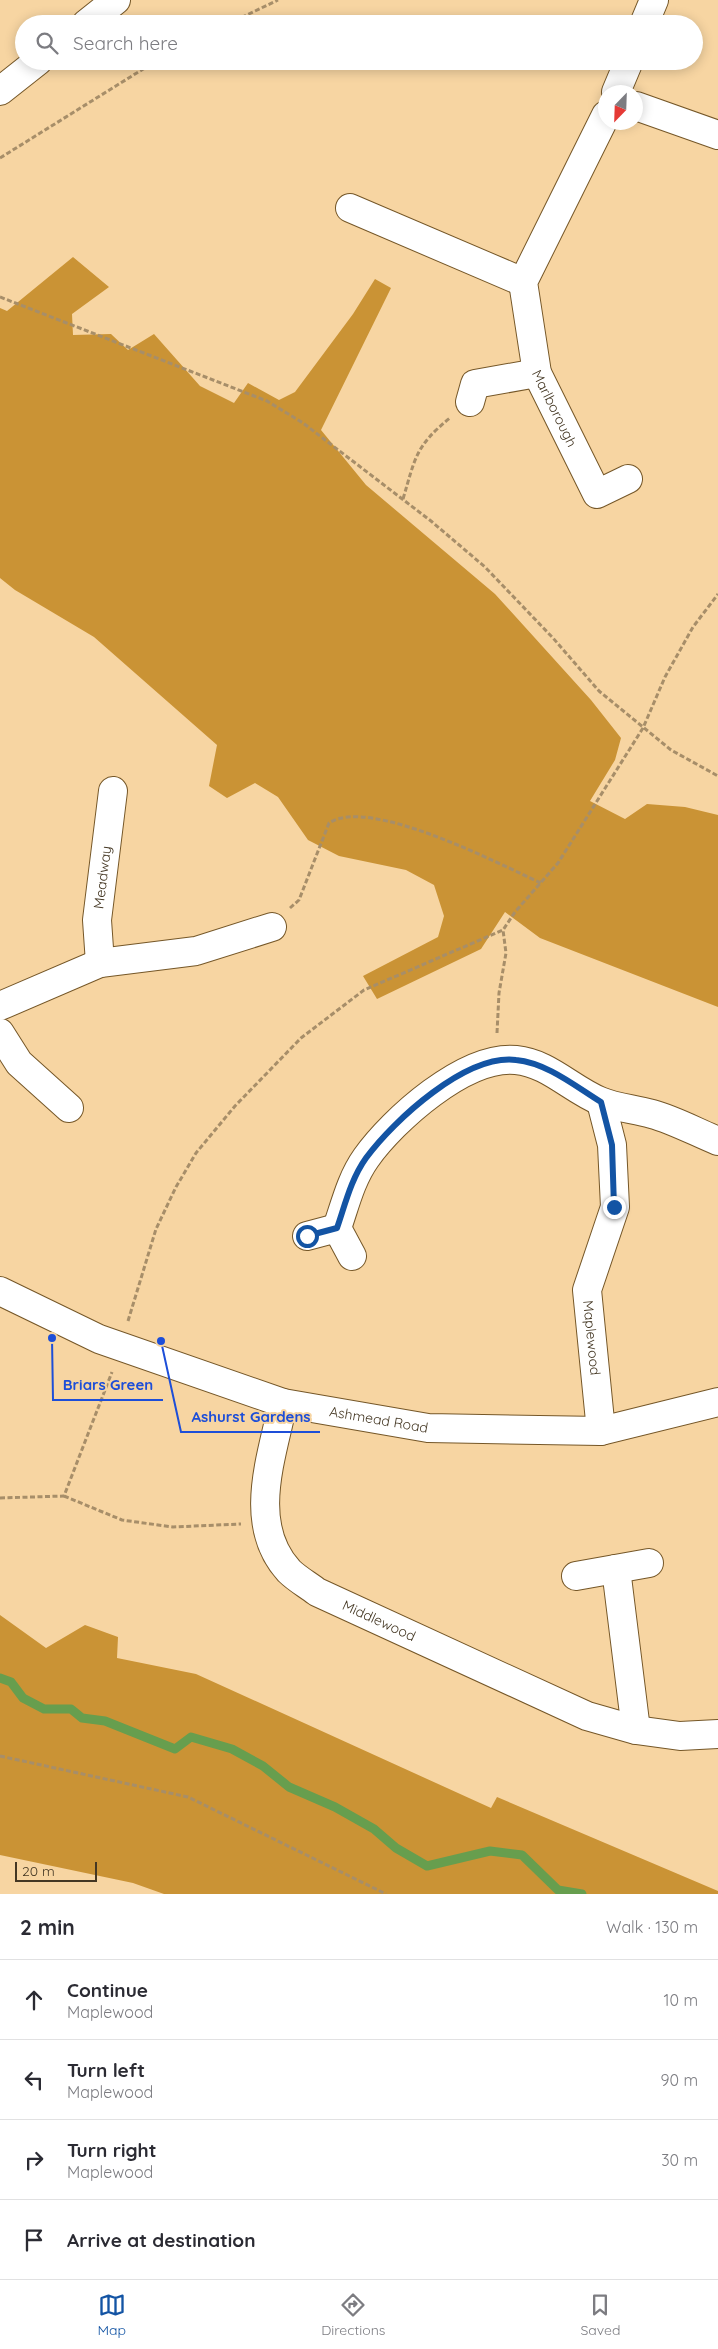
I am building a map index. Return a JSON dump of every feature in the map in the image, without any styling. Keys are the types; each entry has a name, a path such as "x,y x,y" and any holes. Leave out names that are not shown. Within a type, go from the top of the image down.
{"street":[{"path":"648,15 654,0"},
{"path":"98,15 117,1"},
{"path":"0,91 27,70"},
{"path":"619,85 625,70"},
{"path":"643,108 718,135"},
{"path":"350,208 523,282 599,130"},
{"name":"Marlborough","path":"523,282 537,373 596,494 628,479"},
{"path":"470,402 475,384 537,373"},
{"name":"Meadway","path":"100,963 97,920 113,791"},
{"path":"0,1006 100,963 196,951 272,927"},
{"path":"0,1033 19,1063 69,1108"},
{"path":"352,1256 337,1228 354,1178 366,1158 411,1109 458,1075 498,1060 517,1060 544,1068 601,1102 653,1114 718,1141"},
{"name":"Maplewood","path":"601,1102 612,1145 614,1207 587,1290 601,1431"},
{"path":"307,1236 337,1228"},
{"name":"Ashmead Road","path":"0,1291 99,1339 282,1402 428,1428 601,1431 718,1402"},
{"name":"Middlewood","path":"282,1402 264,1497 265,1523 274,1550 290,1572 317,1592 587,1716 636,1730 680,1736 718,1734"},
{"path":"576,1576 649,1563"},
{"path":"616,1569 636,1730"}],"path":[{"path":"247,15 278,0"},
{"path":"0,158 142,70"},
{"path":"0,297 267,401 303,423 402,499 485,567 553,638 598,691 671,750 718,776"},
{"path":"402,499 421,445 430,434 470,402"},
{"path":"99,1339 107,1318 127,1325 156,1229 176,1187 196,1153 235,1106 301,1038 364,990 503,930 515,912 558,863 642,728 665,677 693,627 718,594"},
{"path":"272,927 299,900 329,822 337,817 349,815 376,819 426,832 541,883"},
{"path":"498,1060 496,1018 506,953 503,930"},
{"path":"64,1496 114,1367"},
{"path":"0,1498 64,1496 122,1520 173,1527 265,1523"},
{"path":"0,1756 188,1797 386,1894"}],"shaded area":[{"path":"73,257 109,287 72,314 73,335 111,334 128,350 154,334 200,386 234,403 248,383 279,400 295,392 353,314 375,279 391,288 321,430 366,485 495,594 591,700 621,738 615,760 590,801 625,819 647,804 685,807 718,815 718,1007 540,938 505,912 481,949 377,999 363,976 438,937 444,916 434,885 406,870 339,856 308,840 278,797 255,783 227,798 209,786 217,745 94,637 15,590 0,578 0,308 7,311"},
{"path":"0,1615 46,1648 85,1625 118,1637 117,1658 196,1674 491,1808 497,1797 718,1891 718,1894 164,1894 133,1883 0,1855"}],"waterway":[{"path":"0,1678 11,1682 23,1698 44,1709 71,1709 82,1718 105,1721 175,1749 191,1737 232,1749 263,1766 289,1787 335,1807 374,1829 396,1848 427,1866 490,1851 522,1855 558,1890 582,1894"}],"place":[{"name":"Briars Green","path":"52,1338"},
{"name":"Ashurst Gardens","path":"161,1341"}],"route":[{"path":"307,1236 337,1228 354,1178 366,1158 411,1109 458,1075 498,1060 517,1060 544,1068 601,1102 612,1145 614,1207"}]}
